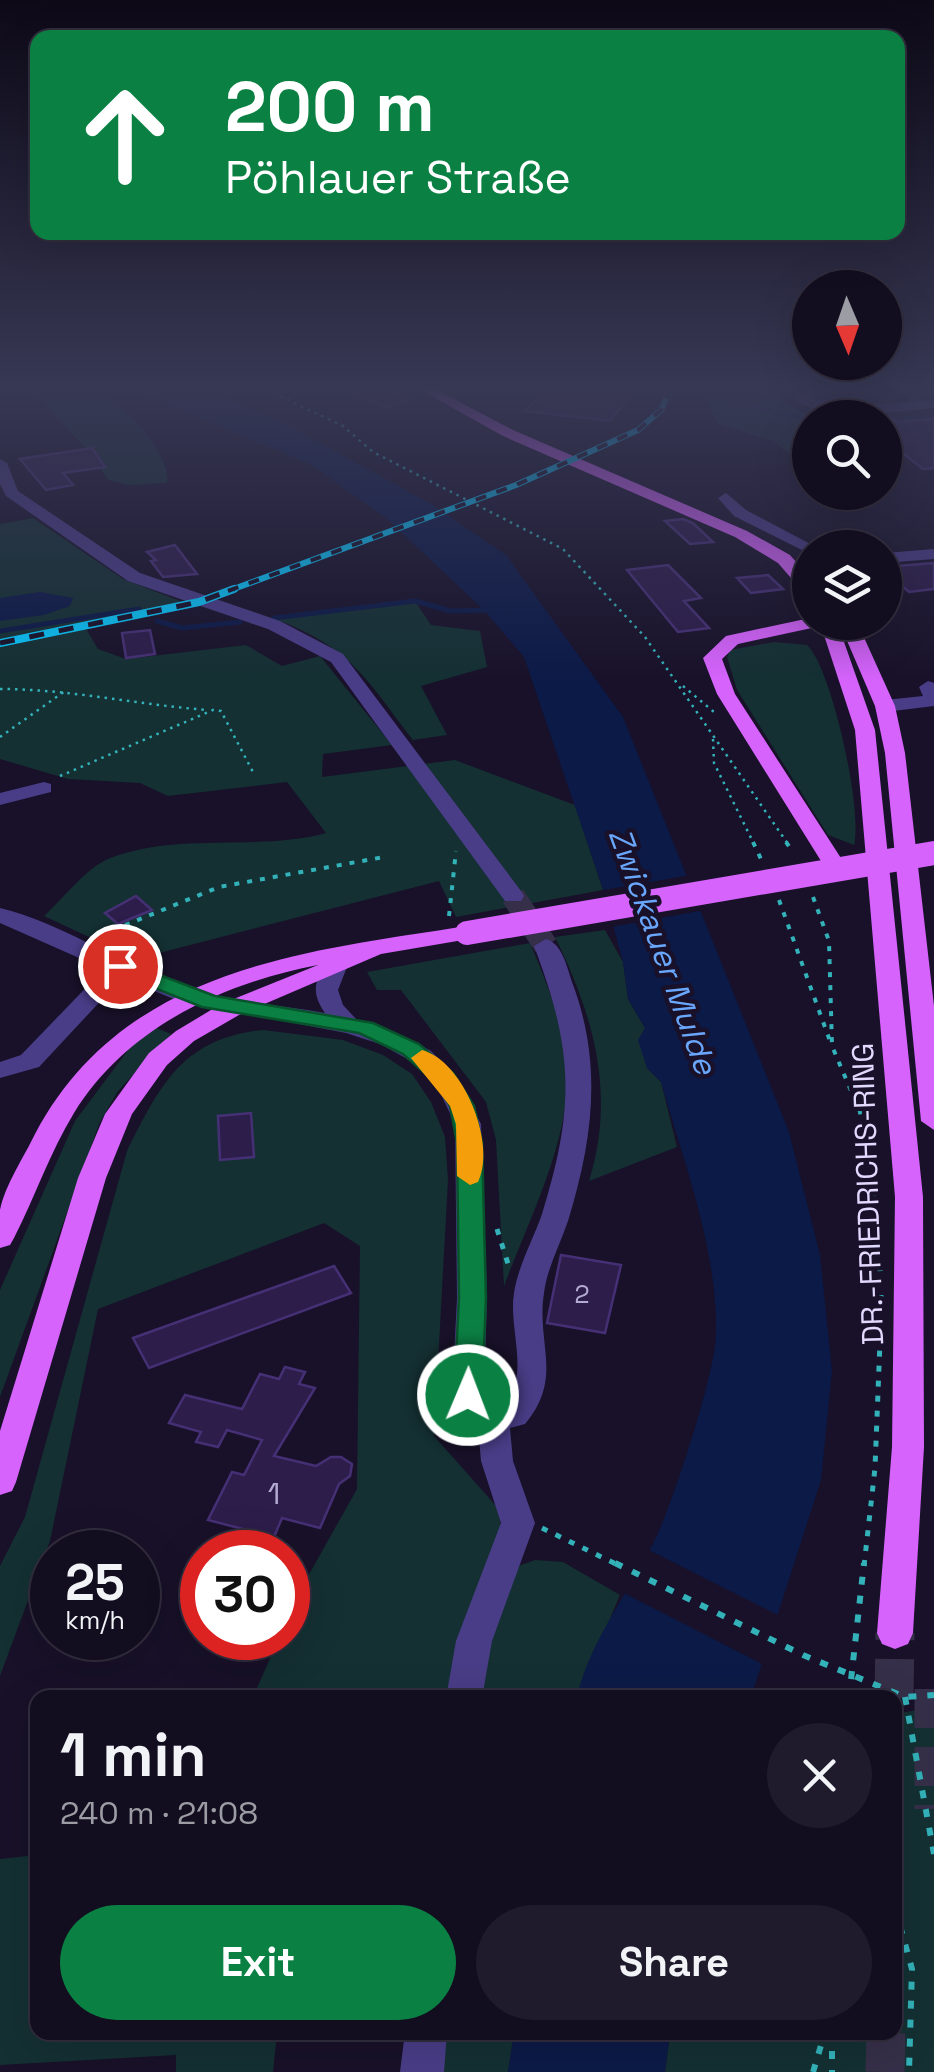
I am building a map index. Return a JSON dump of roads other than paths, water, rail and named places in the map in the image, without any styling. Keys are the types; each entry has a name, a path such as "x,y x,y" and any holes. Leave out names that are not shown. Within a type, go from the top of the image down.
{"main road":[{"path":"632,487 741,534 784,559 792,568"},
{"path":"656,487 748,526 792,554"},
{"path":"792,630 732,640 712,658 714,670 837,869"},
{"path":"787,632 816,642 843,659"},
{"name":"DR.-FRIEDRICHS-RING","path":"835,640 860,705 868,754 909,1197 908,1447 895,1633"},
{"path":"858,640 895,706 932,1066 934,1121"},
{"path":"0,1238 51,1128 95,1066 150,1018 187,996 279,963 934,853"},
{"path":"0,1482 110,1129 125,1100 161,1057 233,1007 372,950"}],"street":[{"path":"9,487 11,493 134,577 287,630 337,658 513,896"},
{"path":"726,498 740,512 792,539"},
{"path":"902,557 934,554"},
{"path":"895,706 934,700 928,688"},
{"path":"895,706 934,720"},
{"path":"0,799 44,788"},
{"path":"0,915 77,945 187,996 233,1007 346,1023 411,1049 444,1078 462,1106 470,1143 472,1298 468,1395 477,1412 494,1419 514,1415 531,1392 529,1291 575,1154 582,1112 580,1048 568,997 546,946"},
{"path":"0,1070 30,1061 120,966"},
{"path":"335,966 326,984 327,1000 346,1023"},
{"path":"465,1690 474,1641 518,1524 496,1461 494,1419"},
{"path":"422,2072 425,2040"}],"water":[{"name":"Zwickauer Mulde","path":"342,487 400,487 506,555 623,717 789,1132 820,1255 832,1371 821,1480 753,1690 579,1690 594,1650 664,1519 710,1374 716,1335 706,1239 661,1082 647,1068 638,1040 645,1028 628,999 623,962 603,889 524,657 483,609 386,518"},
{"path":"40,592 73,598 70,606 44,615 0,621 0,598"},
{"path":"513,2040 669,2040 665,2072 508,2072"}],"waterway":[{"path":"274,618 415,601 451,611 490,610"},
{"path":"0,631 139,609"},
{"path":"157,621 182,628 240,622"}],"tunnel":[{"path":"513,896 546,946"},
{"path":"894,1690 895,1633"},
{"path":"934,1689 934,1809"},
{"path":"885,2072 886,2040"}],"railway":[{"path":"228,591 511,487"},
{"path":"0,643 199,602 234,589"}]}
